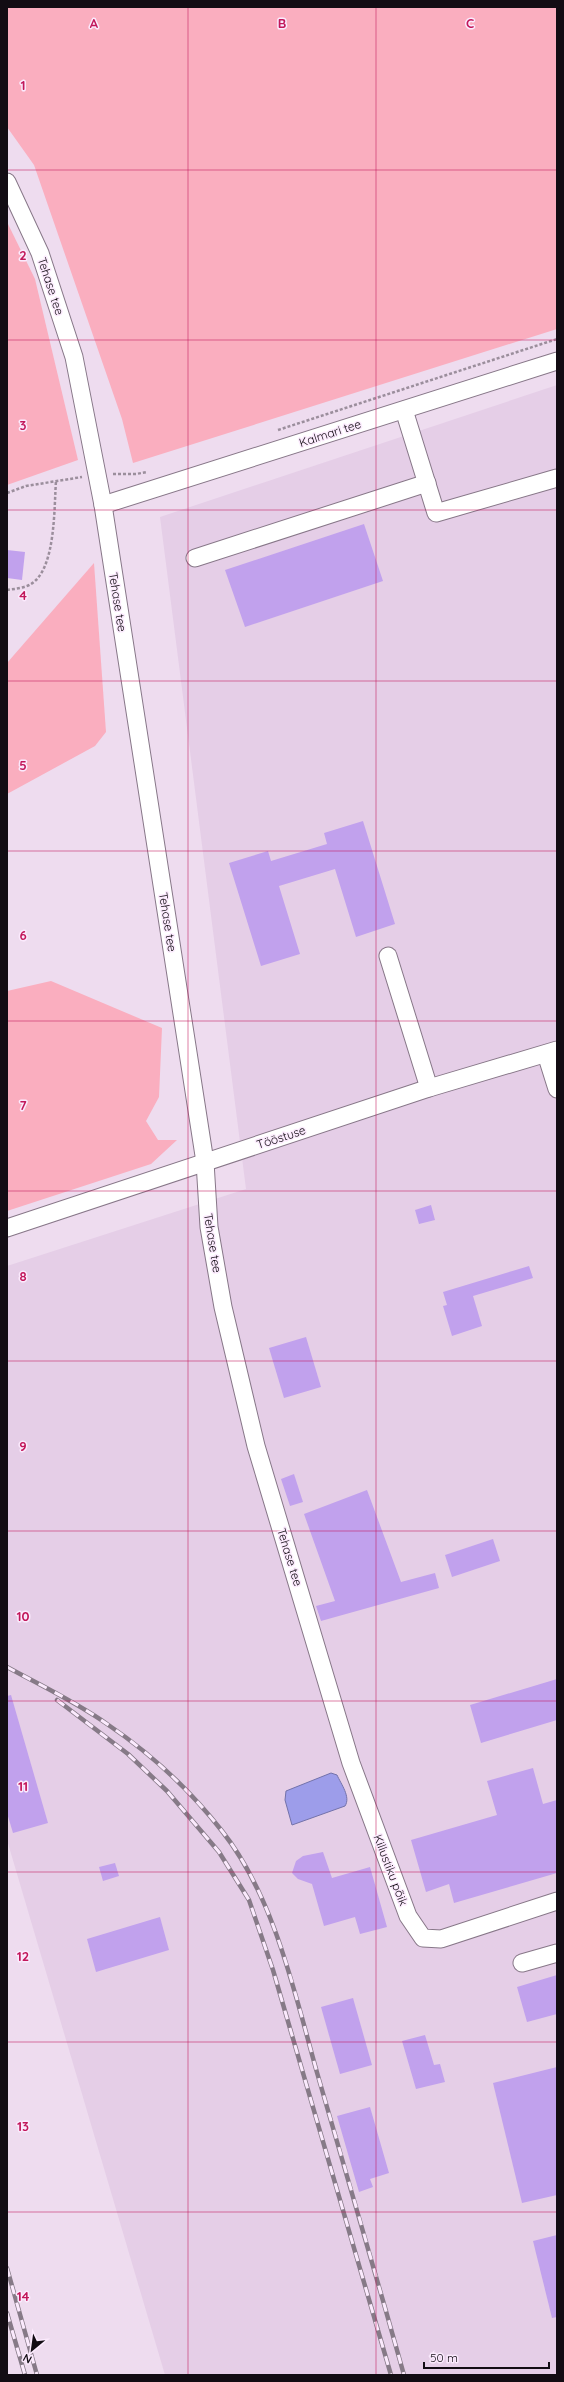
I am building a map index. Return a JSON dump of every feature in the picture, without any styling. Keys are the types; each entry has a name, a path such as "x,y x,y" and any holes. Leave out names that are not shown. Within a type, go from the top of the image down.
{"street":[{"name":"Tehase tee","path":"7,182 40,253 74,356 103,505 205,1162 209,1227 230,1336 256,1446 323,1665"},
{"name":"Kalmari tee","path":"103,505 557,361"},
{"path":"404,410 436,513 557,478"},
{"path":"195,558 427,483"},
{"path":"388,956 429,1088"},
{"path":"551,1052 557,1089"},
{"name":"Tööstuse","path":"7,1228 429,1088 551,1052"},
{"name":"Killustiku põik","path":"323,1665 353,1770 408,1916 423,1938 441,1939 557,1901"},
{"path":"522,1964 557,1953"}],"path":[{"path":"276,431 557,339"},
{"path":"7,493 26,486 97,474 136,474 150,471"},
{"path":"7,590 32,584 45,568 51,548 56,481"}],"shaded area":[{"path":"7,7 557,7 557,329 133,463 122,419 34,165 7,127"},
{"path":"7,222 35,279 78,460 7,485"},
{"path":"557,385 557,2375 165,2375 7,1840 7,1266 246,1189 160,517"},
{"path":"94,563 106,732 95,746 7,794 7,663"},
{"path":"51,981 162,1028 159,1097 146,1121 158,1140 177,1140 151,1164 7,1211 7,991"}],"water":[{"path":"331,1773 337,1775 345,1790 347,1802 345,1806 292,1825 285,1800 286,1791"}],"building":[{"path":"364,524 383,581 245,627 225,570"},
{"path":"7,550 25,552 22,580 7,578"},
{"path":"363,821 395,924 356,937 335,869 279,886 300,954 261,966 229,863 268,851 271,861 327,844 324,833"},
{"path":"431,1205 435,1220 419,1224 415,1210"},
{"path":"529,1266 533,1278 473,1296 482,1326 452,1336 443,1306 447,1305 443,1292"},
{"path":"306,1337 321,1387 284,1398 269,1348"},
{"path":"294,1474 303,1502 290,1506 281,1479"},
{"path":"367,1490 401,1582 435,1573 439,1588 321,1621 316,1606 335,1601 304,1514"},
{"path":"493,1539 500,1561 452,1577 445,1555"},
{"path":"557,1679 557,1720 481,1743 470,1705"},
{"path":"11,1695 48,1823 13,1833 7,1813 7,1696"},
{"path":"533,1768 543,1804 557,1800 557,1873 454,1903 449,1884 426,1892 411,1840 497,1815 487,1781"},
{"path":"323,1852 332,1878 370,1867 387,1927 360,1934 355,1917 324,1926 312,1884 298,1879 292,1873 296,1861 303,1856"},
{"path":"115,1863 119,1876 103,1881 99,1867"},
{"path":"160,1917 169,1950 96,1972 87,1939"},
{"path":"557,1975 557,2014 527,2022 517,1987"},
{"path":"353,1998 372,2065 340,2074 321,2007"},
{"path":"425,2035 434,2065 440,2064 445,2082 416,2089 402,2041"},
{"path":"557,2067 557,2195 522,2203 493,2083"},
{"path":"370,2107 389,2173 370,2179 373,2187 359,2192 337,2116"},
{"path":"557,2235 557,2317 552,2318 533,2241"}],"railway":[{"path":"7,1667 83,1708 139,1747 169,1773 197,1801 222,1831 240,1857 256,1886 270,1917 281,1948 404,2375"},
{"path":"57,1700 128,1754 167,1791 219,1852 249,1900 273,1970 391,2375"},
{"path":"7,2268 37,2375"},
{"path":"7,2313 25,2375"}]}
